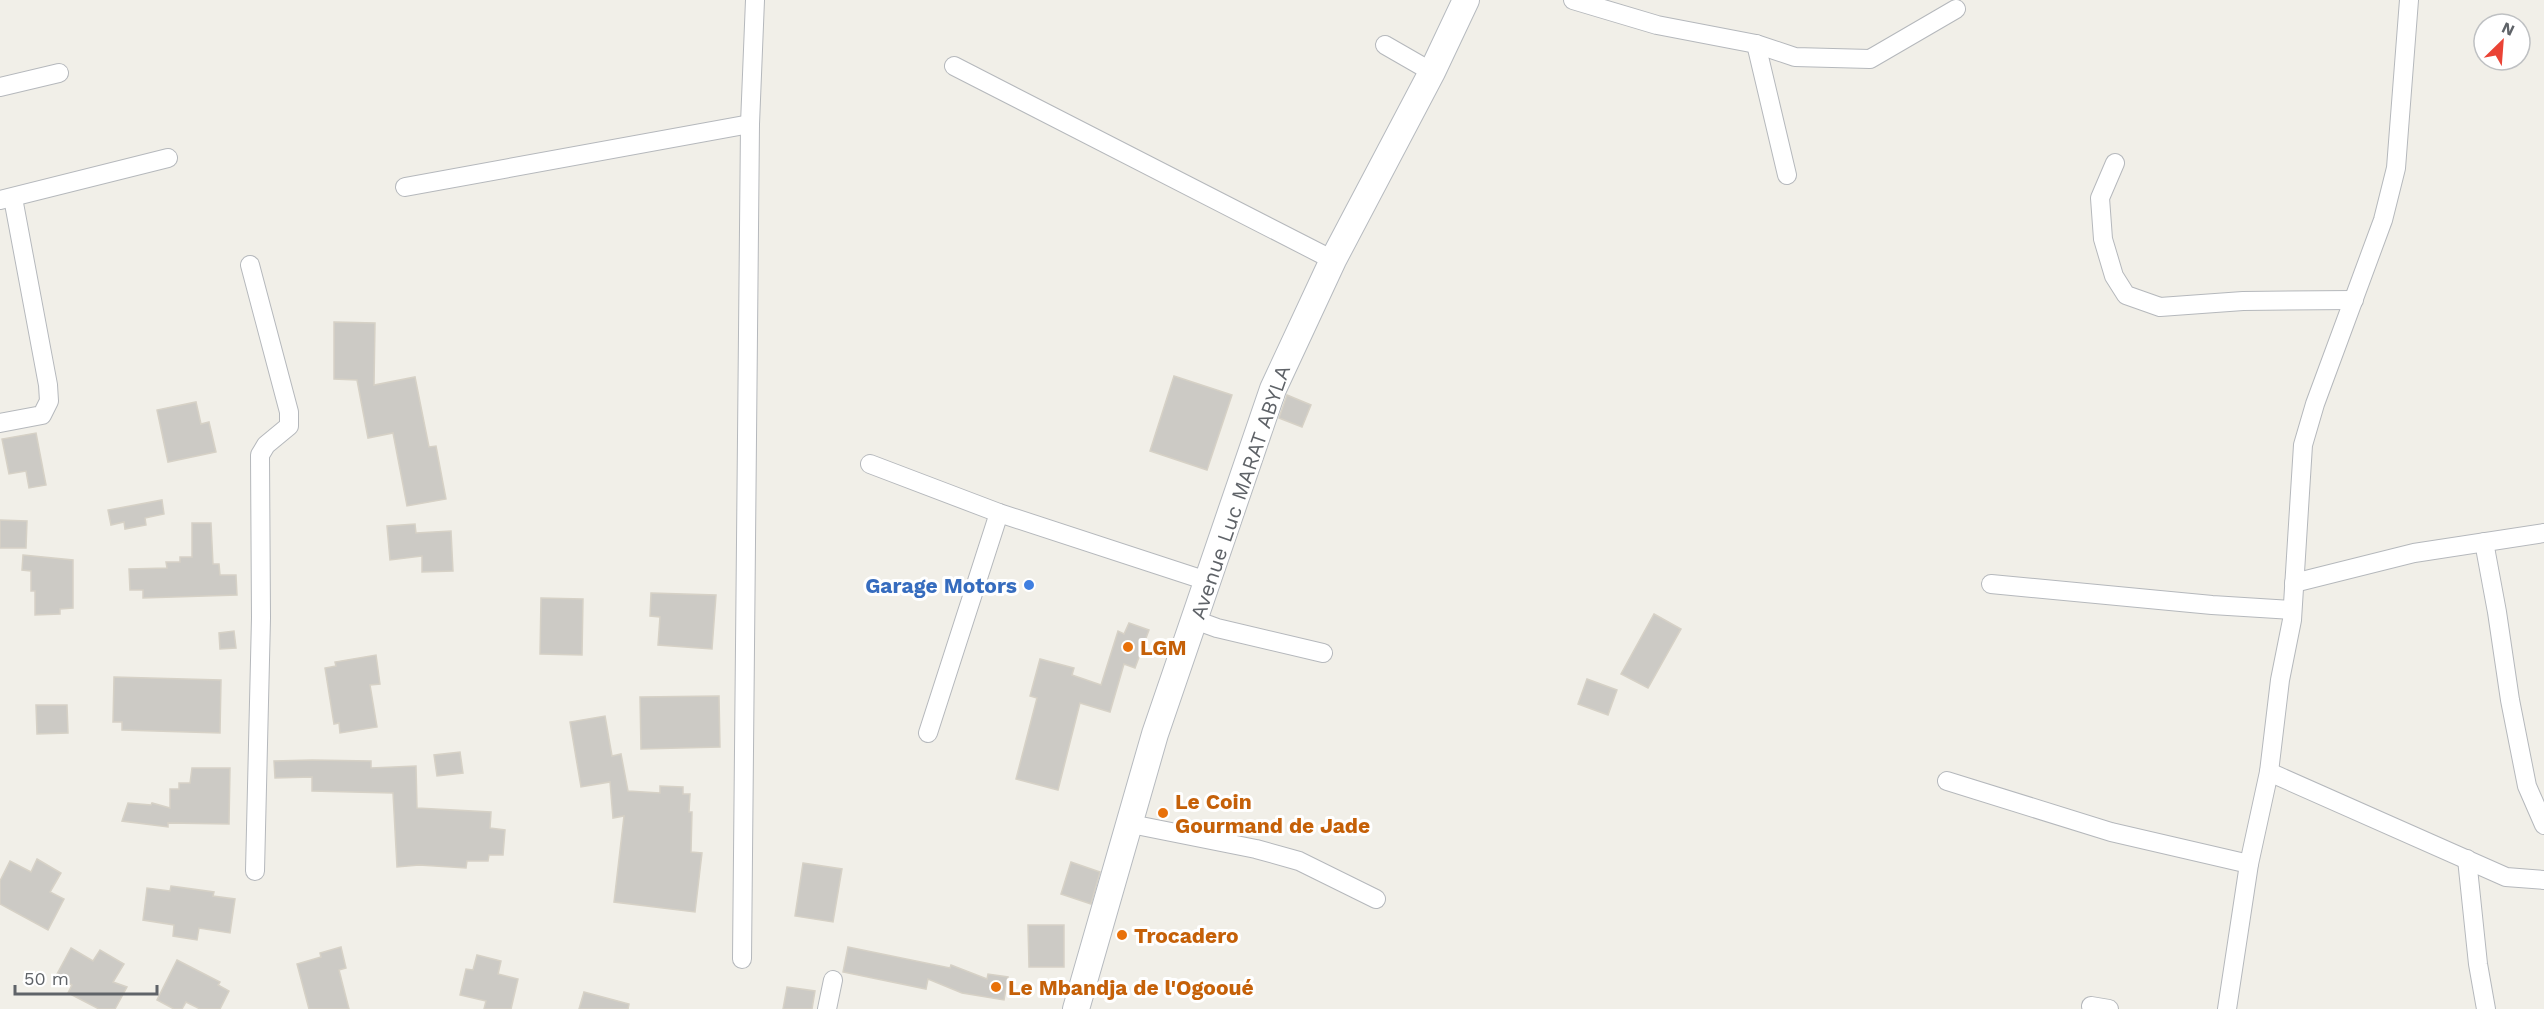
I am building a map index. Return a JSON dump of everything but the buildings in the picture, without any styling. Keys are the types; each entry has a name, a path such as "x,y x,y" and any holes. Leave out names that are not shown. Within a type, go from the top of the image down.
{"street":[{"path":"742,959 750,124 755,0"},
{"name":"Avenue Luc MARAT ABYLA","path":"1076,1009 1155,734 1273,389 1333,260 1432,72 1466,0"},
{"path":"1573,0 1657,25 1756,44 1795,57 1870,59 1956,9"},
{"path":"2227,1009 2250,864 2269,772 2280,680 2292,610 2303,445 2315,404 2383,220 2396,168 2409,0"},
{"path":"1756,44 1786,175"},
{"path":"1385,45 1432,72"},
{"path":"954,66 1333,260"},
{"path":"0,87 59,73"},
{"path":"405,187 750,124"},
{"path":"0,423 42,415 49,401 48,385 7,199 168,158"},
{"path":"2115,163 2100,198 2103,239 2114,276 2126,294 2160,308 2242,301 2354,300"},
{"path":"250,265 289,412 289,426 266,445 260,455 261,618 255,871"},
{"path":"870,464 999,513 1207,581"},
{"path":"928,733 999,513"},
{"path":"2294,583 2414,553 2544,533"},
{"path":"2484,542 2510,700 2527,786 2544,825"},
{"path":"1991,584 2212,605 2292,610"},
{"path":"1194,620 1217,628 1323,653"},
{"path":"2269,772 2506,877 2544,880"},
{"path":"1947,781 2111,832 2250,864"},
{"path":"1131,824 1256,849 1299,861 1376,899"},
{"path":"2467,859 2478,964 2486,1009"},
{"path":"827,1009 833,980"}],"place":[{"name":"Garage Motors","path":"1029,585"},
{"name":"LGM","path":"1128,647"},
{"name":"Le Coin Gourmand de Jade","path":"1163,813"},
{"name":"Trocadero","path":"1122,935"},
{"name":"Le Mbandja de l'Ogooué","path":"996,987"}]}
